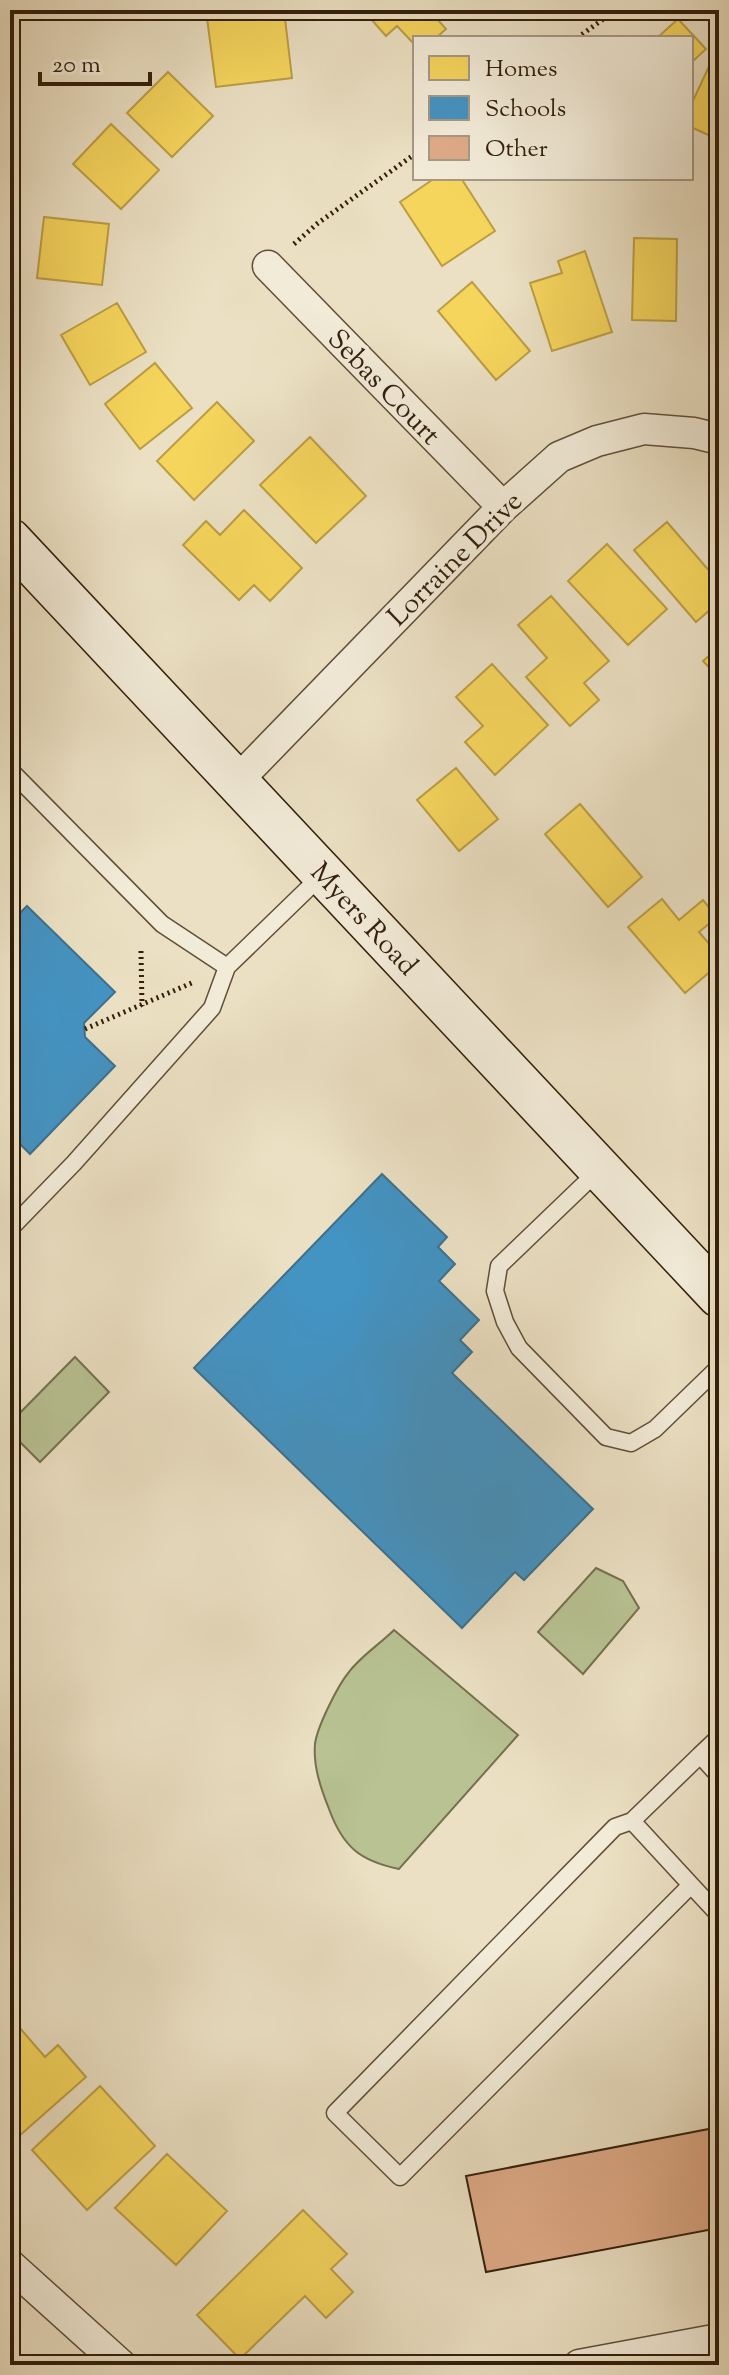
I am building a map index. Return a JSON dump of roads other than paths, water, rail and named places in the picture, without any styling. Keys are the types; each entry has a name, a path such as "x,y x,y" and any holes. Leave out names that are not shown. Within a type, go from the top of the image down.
{"main road":[{"name":"Myers Road","path":"10,540 719,1296"}],"street":[{"name":"Sebas Court","path":"268,266 503,507"},
{"name":"Lorraine Drive","path":"237,781 503,507 559,457 597,441 644,429 694,433 719,439"},
{"path":"10,2265 121,2365"},
{"path":"579,2365 719,2339"}],"lane":[{"path":"10,770 162,924 227,967"},
{"path":"10,1229 74,1163 212,1008 227,967 323,874"},
{"path":"600,1169 499,1266 495,1291 505,1322 519,1348 606,1437 631,1443 655,1429 719,1367"},
{"path":"691,1885 400,2177 335,2113 615,1827 632,1821 719,1737"},
{"path":"700,1755 719,1776"},
{"path":"632,1821 719,1915"}]}
